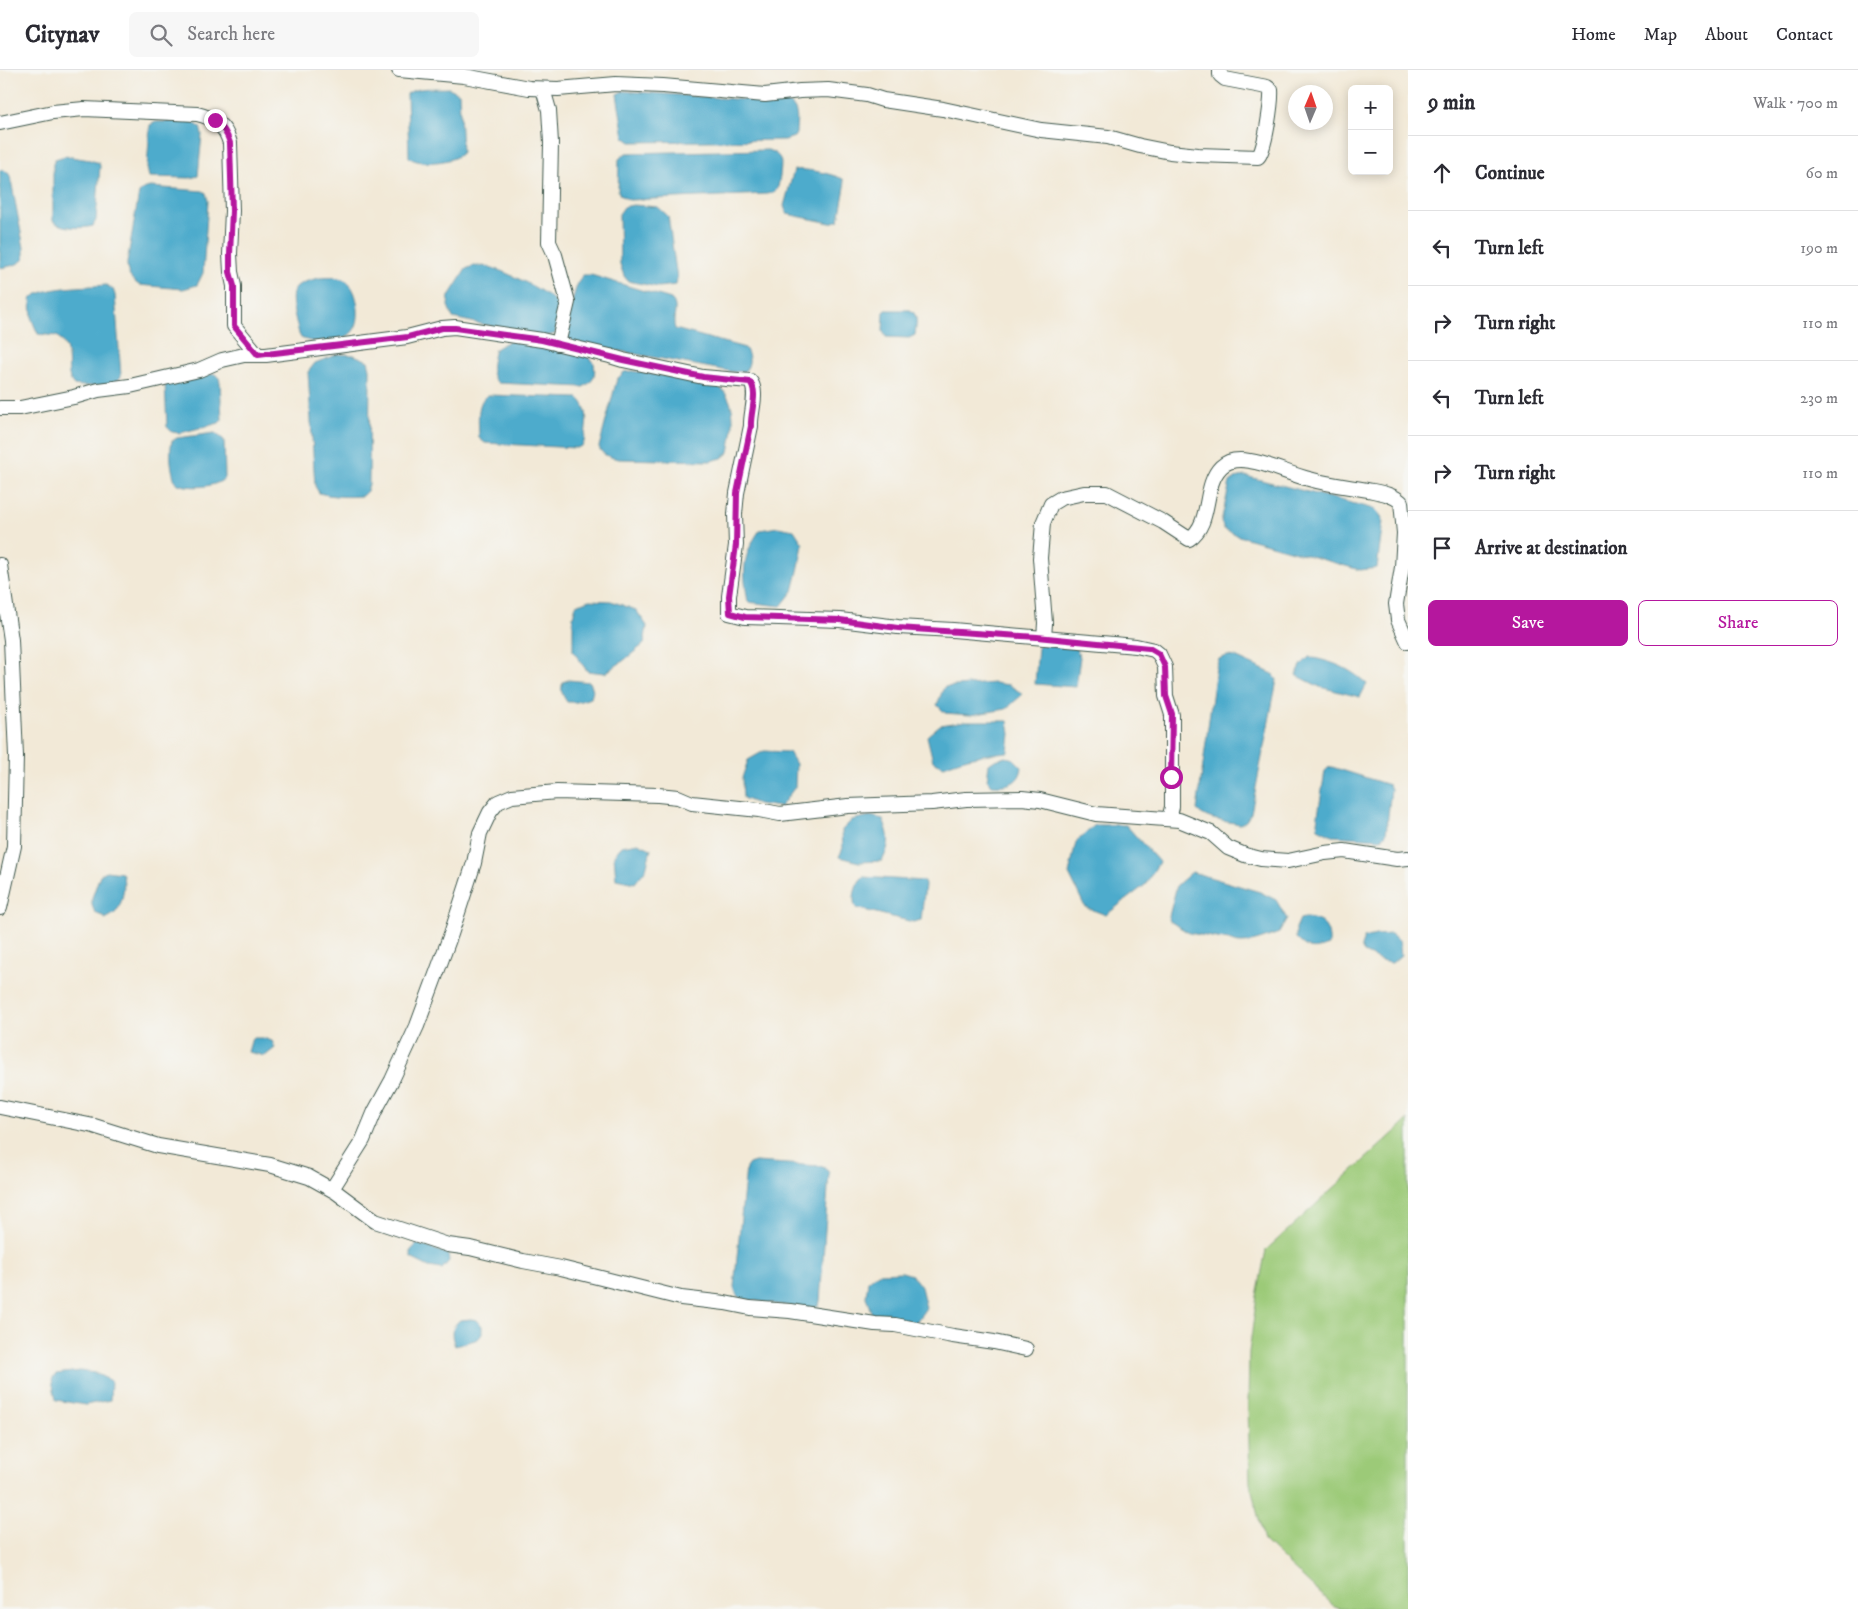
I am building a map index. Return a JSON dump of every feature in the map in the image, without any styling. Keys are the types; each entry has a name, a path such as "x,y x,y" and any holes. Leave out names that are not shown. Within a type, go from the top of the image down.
{"street":[{"path":"399,70 464,76 502,85 543,89 616,84 663,86 765,96 800,91 828,90 943,109 1049,132 1108,137 1170,152 1258,157 1261,155 1264,144 1272,90 1224,79 1220,75 1220,70"},
{"path":"543,89 549,110 551,143 549,242 555,255 568,302 558,344"},
{"path":"0,123 52,112 84,109 197,114 207,116 223,126 228,134 230,143 232,211 230,272 234,286 234,326 258,355"},
{"path":"0,408 20,408 98,390 130,386 199,370 222,360 244,355 258,355 408,337 442,328 478,330 558,344 703,377 750,382 753,385 751,426 737,493 736,545 729,596 730,613 745,617 840,620 898,628 1044,638 1141,647 1154,650 1159,654 1165,667 1166,696 1172,714 1172,807 1169,819"},
{"path":"1044,638 1045,623 1040,558 1043,524 1051,504 1071,494 1107,493 1163,522 1189,539 1195,535 1201,526 1215,476 1221,467 1230,461 1237,460 1254,462 1325,483 1381,493 1395,497 1401,502 1404,533 1402,567 1396,604 1398,620 1408,642"},
{"path":"0,565 11,640 16,756 14,846 0,908"},
{"path":"332,1189 363,1140 375,1110 417,1026 457,917 474,863 480,832 490,812 498,802 512,796 557,792 658,795 692,802 780,814 848,806 932,803 973,798 1022,798 1040,800 1096,814 1179,820 1201,828 1228,848 1244,855 1261,859 1288,862 1325,853 1344,851 1397,859 1408,858"},
{"path":"0,1107 94,1126 158,1146 270,1165 309,1176 332,1189 375,1221 448,1245 561,1268 681,1298 750,1308 790,1311 875,1324 895,1325 994,1342 1026,1350"}],"green space":[{"path":"1408,1120 1408,1609 1341,1609 1331,1604 1264,1541 1250,1482 1249,1352 1266,1250"}],"water":[{"path":"449,88 459,93 462,152 458,156 445,161 420,162 413,160 409,157 407,94 421,89"},
{"path":"623,91 789,103 796,113 796,134 794,137 785,140 631,142 624,137 617,94"},
{"path":"191,121 200,127 202,134 198,176 190,178 149,177 147,168 150,125 156,122"},
{"path":"768,150 779,157 781,167 778,188 767,194 629,200 620,195 618,191 619,159 626,153"},
{"path":"65,156 99,163 96,220 93,226 72,227 53,221 53,164 55,159"},
{"path":"0,170 4,170 10,175 24,248 24,259 16,264 0,268"},
{"path":"794,170 819,172 843,179 845,187 839,220 830,223 787,214 784,206"},
{"path":"150,187 203,191 206,193 208,201 203,273 197,285 183,289 139,285 130,276 127,263 139,193 143,189"},
{"path":"633,205 658,207 668,216 677,278 676,285 658,287 628,281 624,276 620,264 619,214 624,207"},
{"path":"473,266 489,267 505,273 549,297 560,308 555,334 543,337 453,318 448,306 449,296 466,269"},
{"path":"583,275 591,275 671,299 675,306 675,329 745,348 749,360 747,368 745,371 734,372 570,342 568,328 573,297"},
{"path":"333,277 342,279 347,282 355,293 358,308 357,323 351,334 345,338 330,342 314,342 301,338 299,334 292,302 293,291 296,287 307,281"},
{"path":"106,285 113,289 115,295 121,376 118,380 107,384 93,386 74,385 69,375 68,356 63,342 57,336 38,334 32,320 31,299 36,295 55,289"},
{"path":"886,310 910,310 913,312 916,321 915,335 909,338 886,337 883,331 884,312"},
{"path":"511,341 585,354 594,363 595,371 593,378 590,383 583,387 498,383 492,371 495,349"},
{"path":"338,354 354,355 368,361 370,369 369,484 367,491 362,496 340,496 319,493 315,486 308,372 315,363"},
{"path":"632,371 713,383 721,389 731,404 733,413 729,452 722,458 710,461 619,459 604,454 599,447 617,379 624,372"},
{"path":"215,374 220,382 222,420 219,423 180,433 172,432 167,427 165,384 170,378"},
{"path":"488,395 578,398 585,408 587,418 582,446 576,448 485,443 479,438 479,408 484,398"},
{"path":"215,433 224,440 225,478 208,486 187,486 176,483 171,462 172,441 177,438"},
{"path":"1245,476 1375,509 1383,521 1377,568 1360,570 1239,536 1224,529 1221,522 1230,482 1235,478"},
{"path":"778,527 794,530 803,544 793,591 781,606 748,602 745,565 749,548 760,530"},
{"path":"589,600 611,601 636,610 647,626 644,644 605,673 587,671 573,651 573,617 576,605"},
{"path":"1040,645 1071,646 1076,648 1080,657 1076,687 1035,684 1038,648"},
{"path":"1227,656 1235,657 1273,674 1277,680 1251,813 1246,821 1240,824 1211,818 1197,810 1216,667 1219,659"},
{"path":"1309,657 1340,666 1360,678 1367,684 1360,697 1320,687 1296,675 1302,664"},
{"path":"568,680 590,682 593,690 591,698 577,702 567,702 562,688 563,682"},
{"path":"994,683 1009,685 1023,694 1006,709 970,715 945,713 937,705 944,687"},
{"path":"965,721 1008,721 1010,734 1008,752 975,756 944,766 933,761 927,736 940,725"},
{"path":"764,751 789,752 796,764 795,787 780,807 758,804 743,798 742,778 748,760"},
{"path":"1006,757 1014,759 1022,767 1019,777 1012,783 992,785 987,780 989,764"},
{"path":"1332,767 1389,785 1391,789 1386,834 1381,839 1334,836 1318,828 1317,822 1325,771"},
{"path":"870,816 883,819 887,830 888,845 882,861 859,862 839,857 843,848 842,830 852,820"},
{"path":"1095,825 1126,825 1159,862 1145,885 1106,915 1085,907 1069,874 1076,842"},
{"path":"638,843 651,849 646,869 635,883 616,879 614,855 622,846"},
{"path":"106,871 122,873 124,887 118,908 115,913 105,919 105,917 95,913 92,898 100,875"},
{"path":"1192,872 1260,892 1276,900 1287,919 1279,933 1247,943 1241,943 1189,933 1168,920 1177,885"},
{"path":"863,877 924,881 921,920 913,922 856,908 854,900 855,891"},
{"path":"1300,919 1316,920 1324,925 1328,933 1329,945 1314,949 1307,947 1296,938 1296,928"},
{"path":"1391,934 1399,940 1401,955 1392,963 1381,961 1364,953 1361,946 1364,938"},
{"path":"252,1038 263,1038 272,1041 275,1048 265,1056 248,1052"},
{"path":"755,1162 820,1166 829,1173 819,1305 807,1309 743,1299 737,1296 734,1287 746,1168 749,1164"},
{"path":"417,1244 448,1254 449,1261 442,1269 429,1267 411,1258 411,1250"},
{"path":"902,1272 912,1275 921,1287 926,1308 916,1322 872,1315 866,1297 868,1281 878,1273"},
{"path":"460,1320 477,1320 482,1326 482,1334 478,1339 455,1346 452,1335 454,1326"},
{"path":"80,1371 95,1373 111,1381 110,1400 85,1405 56,1400 52,1380 56,1374"}],"route":[{"path":"215,120 223,126 228,134 230,143 232,211 230,272 234,286 234,326 258,355 408,337 442,328 455,328 542,340 703,377 739,379 750,382 753,385 754,394 750,416 751,426 737,493 735,514 736,545 729,596 730,613 745,617 792,620 840,620 898,628 952,630 1149,648 1159,654 1165,667 1166,696 1172,714 1171,777"}]}
